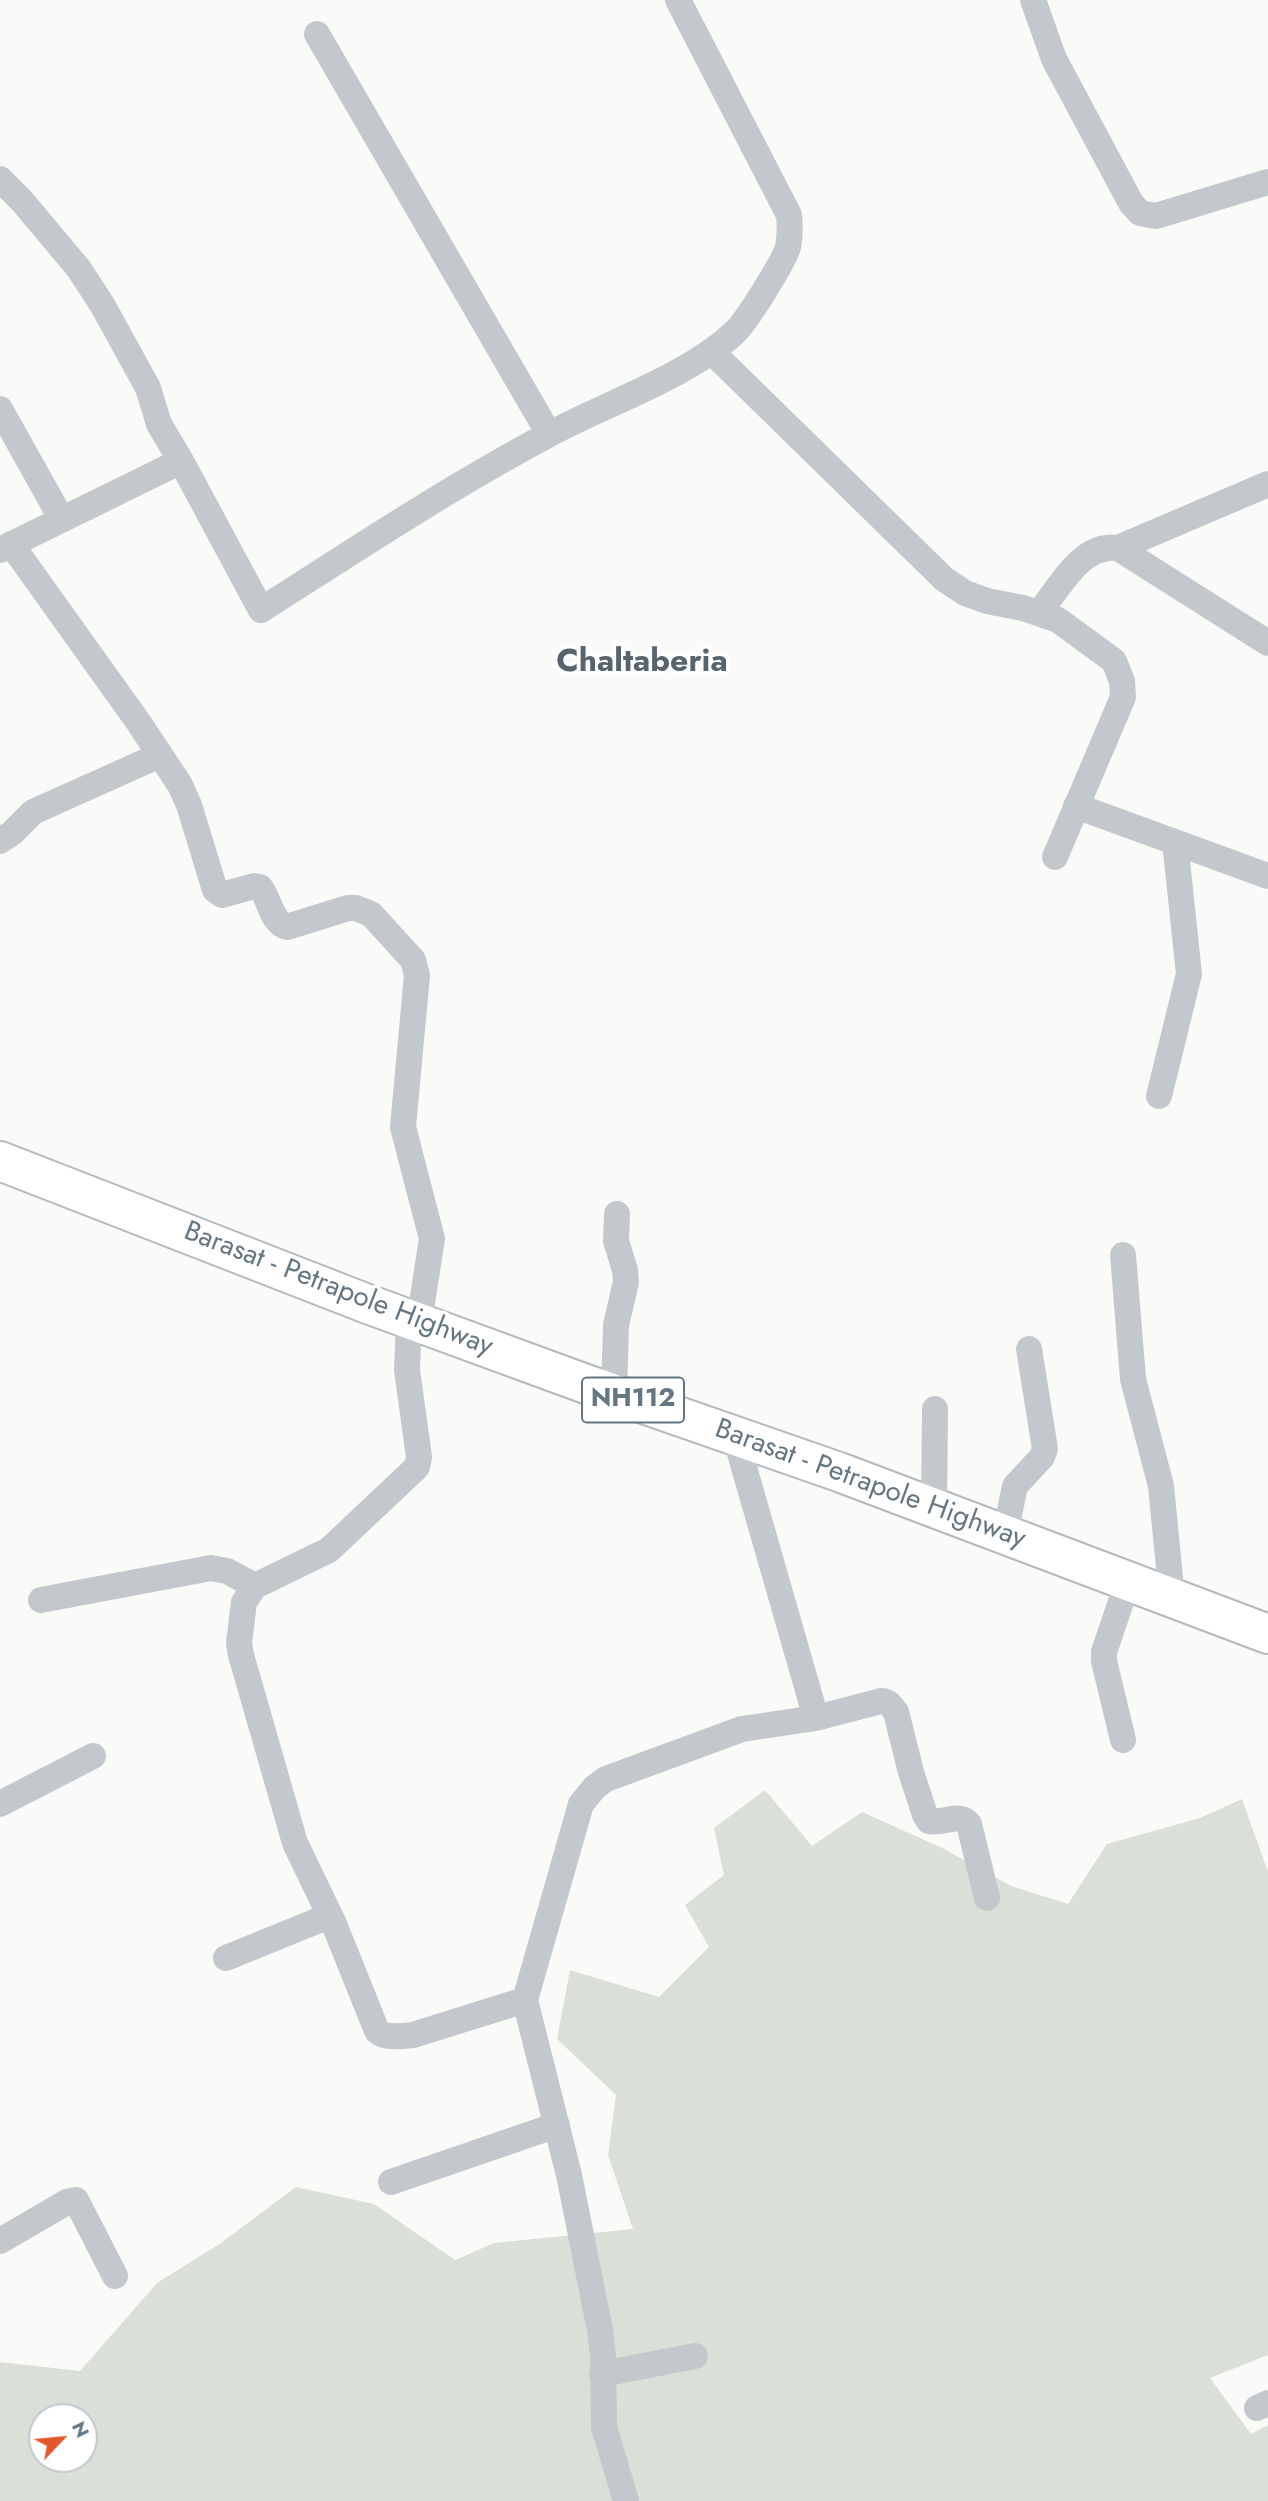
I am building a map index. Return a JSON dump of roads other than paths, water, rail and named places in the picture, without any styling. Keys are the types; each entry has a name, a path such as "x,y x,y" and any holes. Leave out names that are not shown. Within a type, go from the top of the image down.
{"highway":[{"name":"Barasat - Petrapole Highway","path":"0,1161 414,1320 1005,1535 1268,1634"}],"street":[{"path":"0,179 22,201 94,291 142,375 151,395 155,417 261,610 458,484 549,434 673,374 711,351 736,331 748,316 788,248 789,215 678,0"},
{"path":"1033,0 1054,60 1131,203 1140,213 1156,216 1268,183"},
{"path":"317,34 549,434"},
{"path":"711,351 944,579 965,593 987,601 1040,613 1058,620 1114,661 1122,681 1122,697 1055,857"},
{"path":"0,409 61,518"},
{"path":"181,461 6,547 180,785 215,890 222,895 254,886 260,887 277,921 287,927 348,908 362,910 370,914 413,960 417,975 403,1127 432,1239 414,1320 407,1370 419,1457 417,1467 329,1550 255,1586 244,1602 239,1643 241,1655 290,1829 329,1916 373,2026 381,2035 412,2035 525,2000"},
{"path":"1118,548 1268,484"},
{"path":"1040,613 1082,558 1094,550 1118,548 1268,643"},
{"path":"0,841 12,834 33,812 160,755"},
{"path":"1076,806 1268,876"},
{"path":"1159,1096 1189,974 1175,842"},
{"path":"614,1394 617,1318 626,1282 616,1241 617,1214"},
{"path":"1123,1255 1133,1379 1161,1486 1172,1598"},
{"path":"1005,1535 1015,1486 1042,1457 1045,1448 1029,1349"},
{"path":"934,1509 935,1409"},
{"path":"735,1436 816,1718"},
{"path":"41,1600 211,1568 227,1571 255,1586"},
{"path":"1123,1740 1104,1652 1128,1581"},
{"path":"626,2501 604,2427 600,2330 569,2175 525,2000 581,1804 595,1787 606,1779 742,1729 816,1718 887,1701 896,1712 925,1815 929,1821 935,1822 966,1819 987,1898"},
{"path":"0,1804 93,1756"},
{"path":"226,1958 329,1916"},
{"path":"391,2182 557,2126"},
{"path":"0,2241 66,2202 76,2200 115,2276"},
{"path":"602,2374 695,2356"}],"district":[{"name":"Chaltaberia","path":"642,663"}]}
